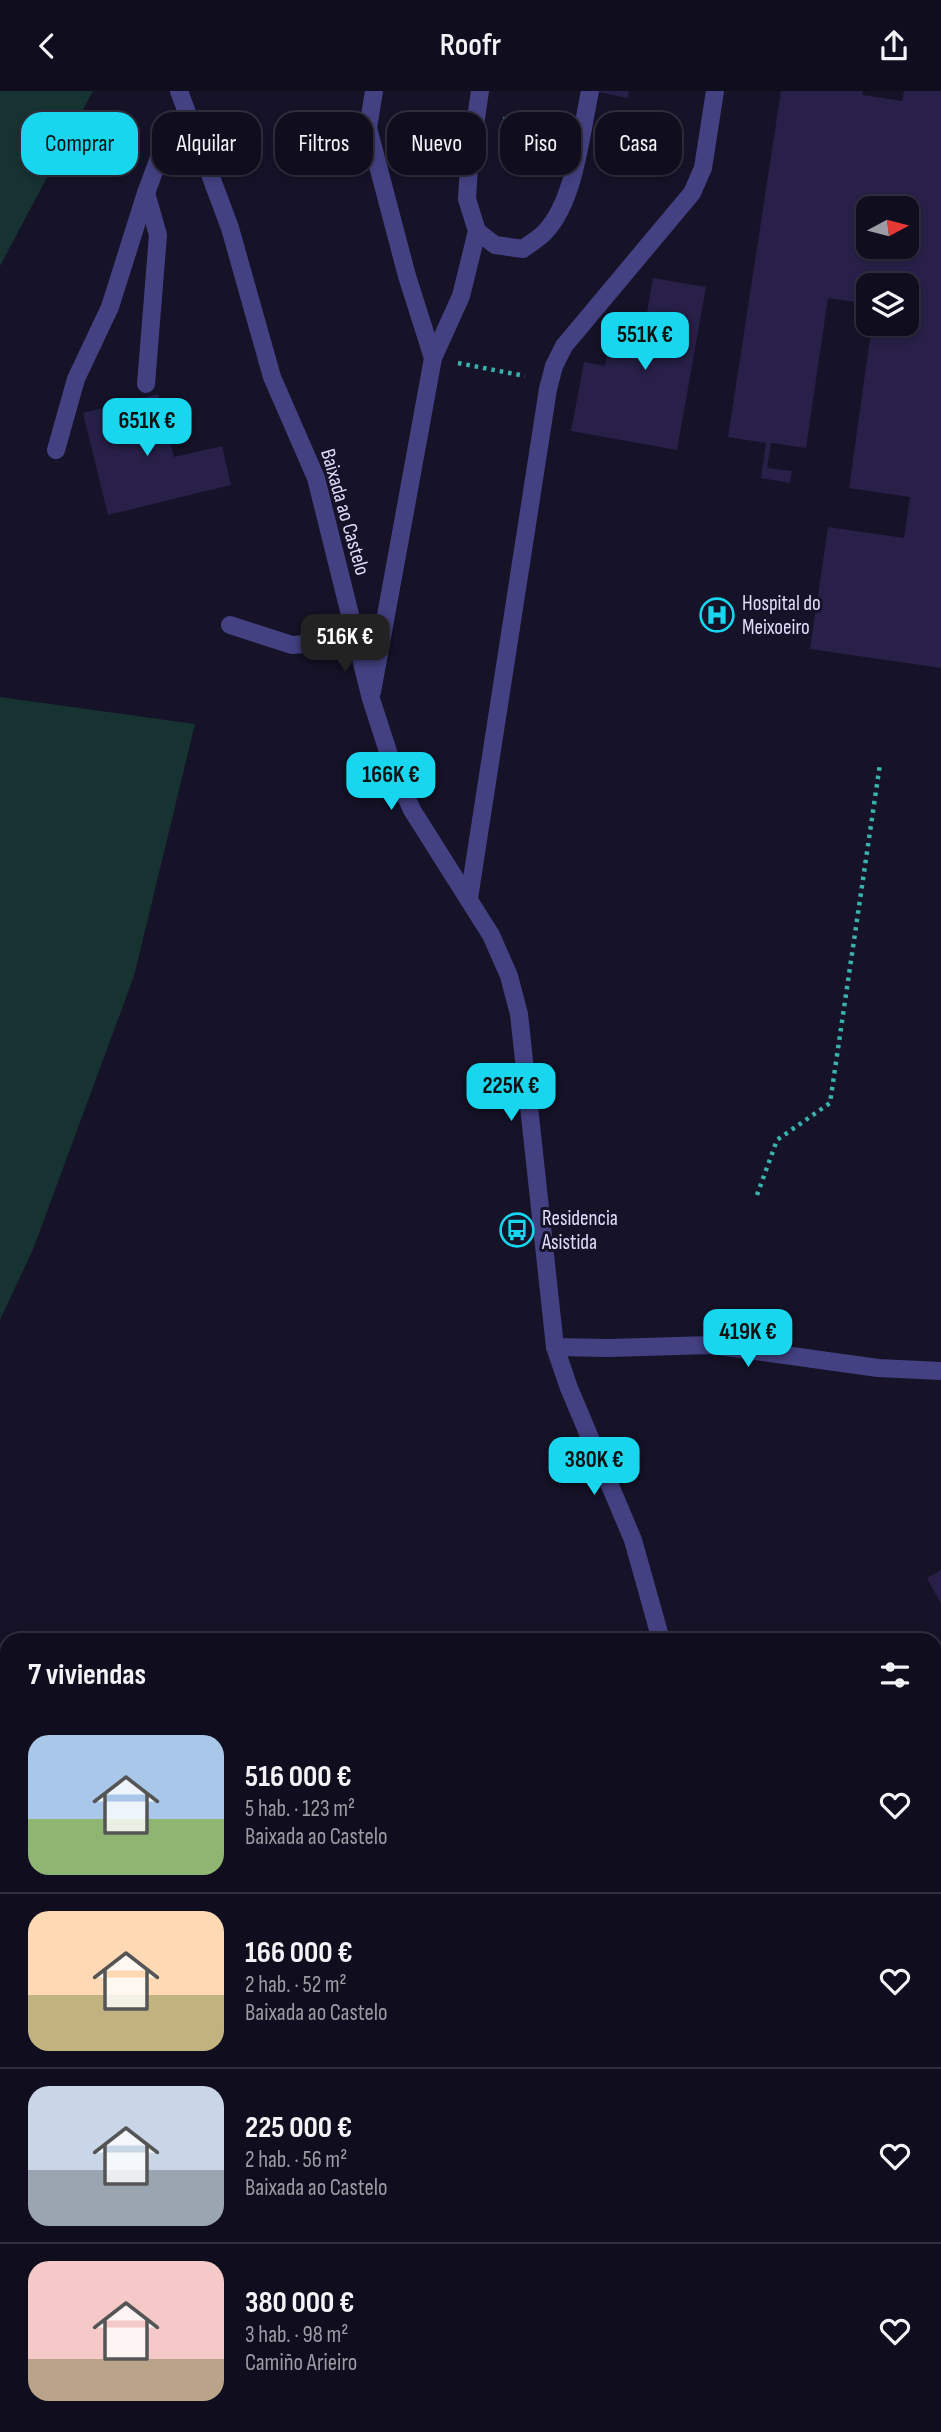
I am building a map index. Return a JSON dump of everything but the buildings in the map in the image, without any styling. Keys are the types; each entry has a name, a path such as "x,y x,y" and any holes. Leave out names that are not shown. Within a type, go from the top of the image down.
{"street":[{"name":"Baixada ao Castelo","path":"179,91 187,112"},
{"path":"374,91 368,128 407,276 433,358"},
{"path":"476,112 480,91"},
{"path":"581,132 590,91"},
{"path":"468,898 554,366 565,346 692,194 703,168 715,91"},
{"path":"56,450 76,379 110,307 153,175"},
{"name":"Baixada ao Castelo","path":"210,175 230,227 272,377 316,478 371,699 394,770 412,810 491,935 509,976 519,1014 555,1347 569,1388 633,1540 659,1633"},
{"path":"371,699 433,358 461,296 477,231 467,199 468,175"},
{"path":"477,231 495,245 523,249 544,234 554,220 567,196 572,175"},
{"path":"146,193 158,235 146,384"},
{"path":"230,625 292,645 356,640"},
{"path":"555,1347 712,1345 878,1368 941,1371"}],"path":[{"path":"433,358 550,381"},
{"path":"757,1195 777,1140 830,1103 880,764"}],"green space":[{"path":"0,91 93,91 82,112 21,112 21,175 48,175 0,266"},
{"path":"0,697 195,724 134,976 34,1247 0,1320"}],"place":[{"name":"Hospital do Meixoeiro","path":"717,615"},
{"name":"Residencia Asistida","path":"517,1230"}]}
